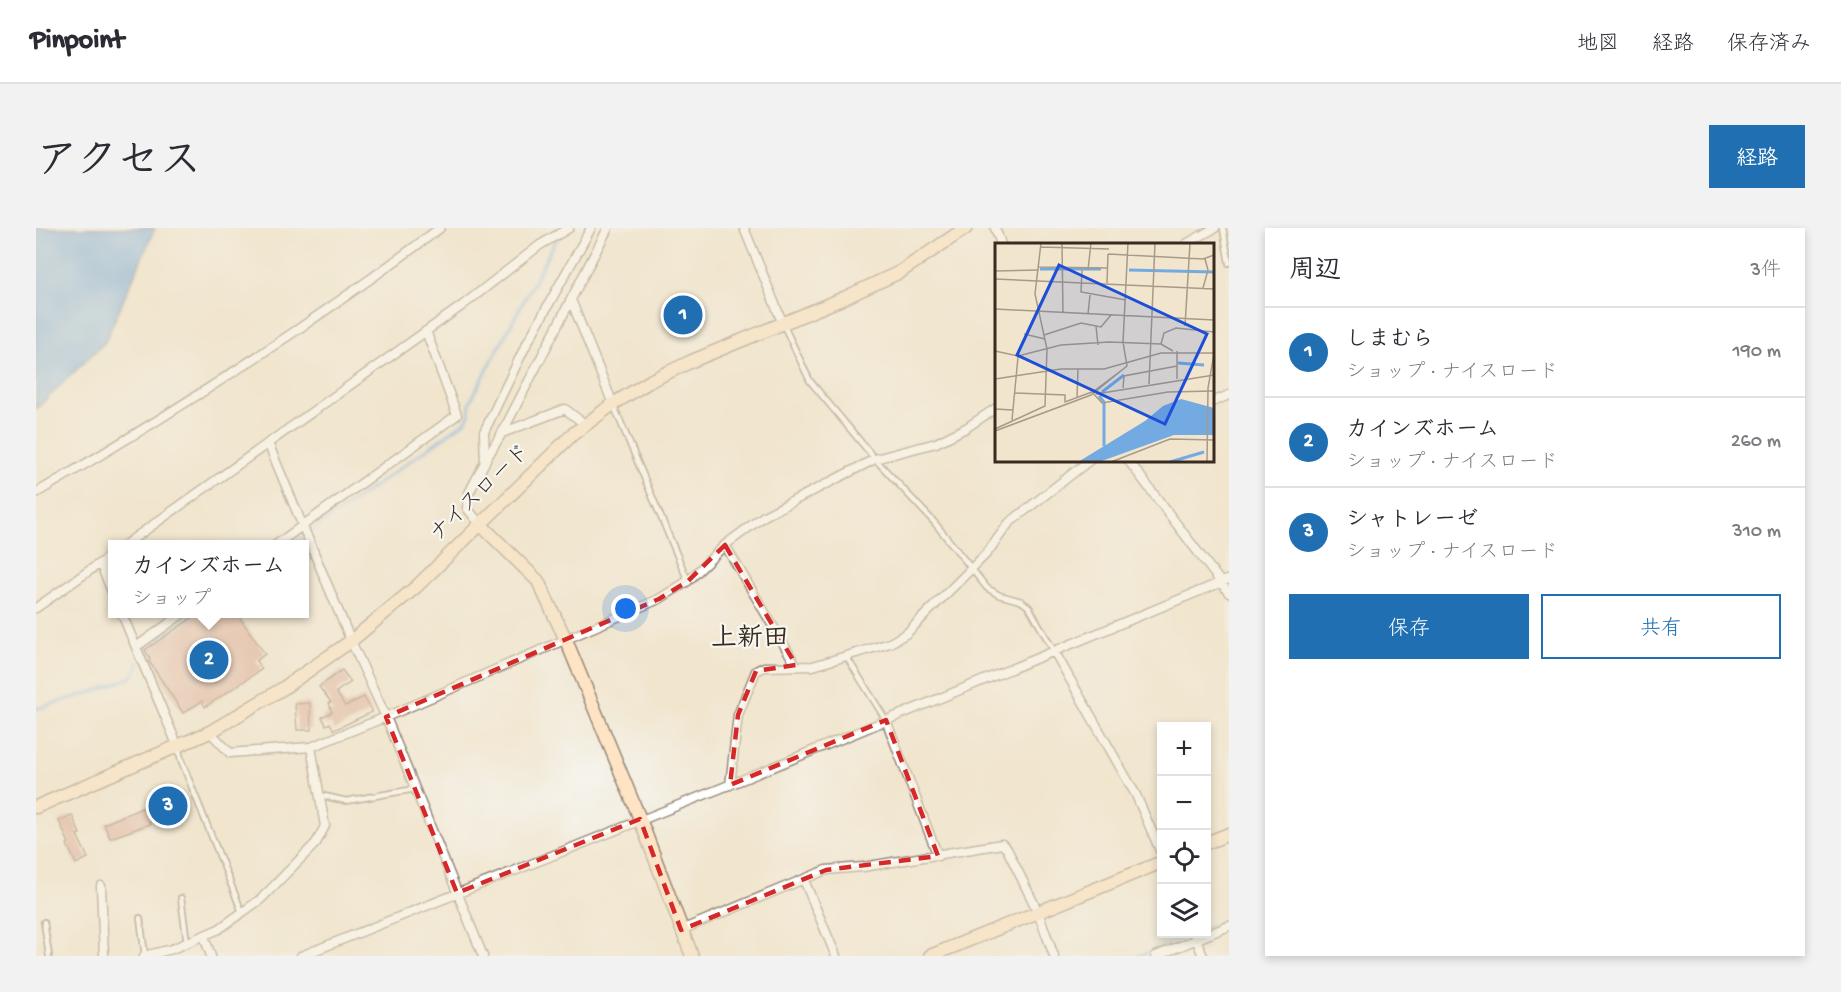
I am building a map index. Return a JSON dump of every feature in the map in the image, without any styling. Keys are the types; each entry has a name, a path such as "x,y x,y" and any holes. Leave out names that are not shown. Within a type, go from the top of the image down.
{"street":[{"path":"36,493 113,449 233,374 387,268 440,228"},
{"path":"132,540 426,332 540,245 569,228"},
{"path":"485,462 484,432 525,346 591,228"},
{"path":"608,228 469,493 467,508 480,524 538,581 566,639 640,819 692,956"},
{"path":"744,228 783,324"},
{"name":"ナイスロード","path":"36,807 210,732 282,689 351,641 416,587 536,469 613,404 662,375 900,272 966,228"},
{"path":"994,228 1001,243"},
{"path":"1188,243 1215,228"},
{"path":"571,300 613,404"},
{"path":"282,540 457,415 426,332"},
{"path":"1214,401 1229,396"},
{"path":"502,433 566,409 586,425"},
{"path":"210,732 230,753 311,747 386,717 659,599 688,581 725,545 764,516 875,459 936,443 966,428 995,409"},
{"path":"268,443 351,641 386,717 483,956"},
{"path":"730,785 738,715 756,671 764,667 813,666 890,643 907,633 987,553 1009,523 1087,462"},
{"path":"1130,462 1225,581 1229,593"},
{"path":"725,545 796,665"},
{"path":"36,608 108,557"},
{"path":"100,563 108,582"},
{"path":"301,956 730,785 1225,581"},
{"path":"124,618 178,747"},
{"path":"136,647 176,618"},
{"path":"1054,651 1136,795 1157,845"},
{"path":"886,720 938,856"},
{"path":"144,956 187,943 219,929 261,898 316,843 325,826 311,747"},
{"path":"1211,841 1229,834"},
{"path":"681,930 826,870 938,856 1002,844 1007,849 1038,912 1054,956"},
{"path":"930,956 1157,864"},
{"path":"804,880 836,956"},
{"path":"101,886 104,956"},
{"path":"1211,932 1229,927"},
{"path":"204,936 211,956"},
{"path":"1156,956 1191,938"},
{"path":"1196,938 1203,956"}],"lane":[{"path":"1223,228 1229,263"},
{"path":"783,324 810,381 875,459 934,522 987,588 999,595 1021,601 1029,607 1054,651"},
{"path":"613,404 688,581"},
{"path":"846,656 886,720"},
{"path":"178,747 181,760 242,912"},
{"path":"320,795 346,801 415,789"},
{"path":"181,898 187,943"},
{"path":"141,918 144,956"},
{"path":"44,922 49,956"}],"highlighted area":[{"path":"725,545 796,665 756,671 738,715 730,785 886,720 938,856 826,870 681,930 640,819 457,893 386,717 659,599 688,581"}],"water":[{"path":"36,228 155,228 105,342 36,409"}],"building":[{"path":"192,618 240,618 265,654 256,661 262,669 205,707 202,701 183,713 149,661 145,650"},
{"path":"342,670 351,682 336,692 345,706 364,697 372,712 334,730 330,723 326,725 322,717 332,712 329,703 331,702 319,687"},
{"path":"310,703 311,730 297,730 295,704"},
{"path":"180,792 186,807 149,822 150,824 110,838 104,824"},
{"path":"72,815 80,834 77,835 88,858 76,864 59,821"}],"waterway":[{"path":"299,540 465,422 469,415 470,402 557,238"},
{"path":"141,653 142,649 188,618"},
{"path":"36,709 99,690 132,677 138,667 138,662"},
{"path":"1211,926 1229,919"},
{"path":"1139,956 1183,938"}],"place":[{"name":"しまむら","path":"683,315"},
{"name":"カインズホーム","path":"209,660"},
{"name":"シャトレーゼ","path":"168,806"}],"district":[{"name":"上新田","path":"750,640"}]}
